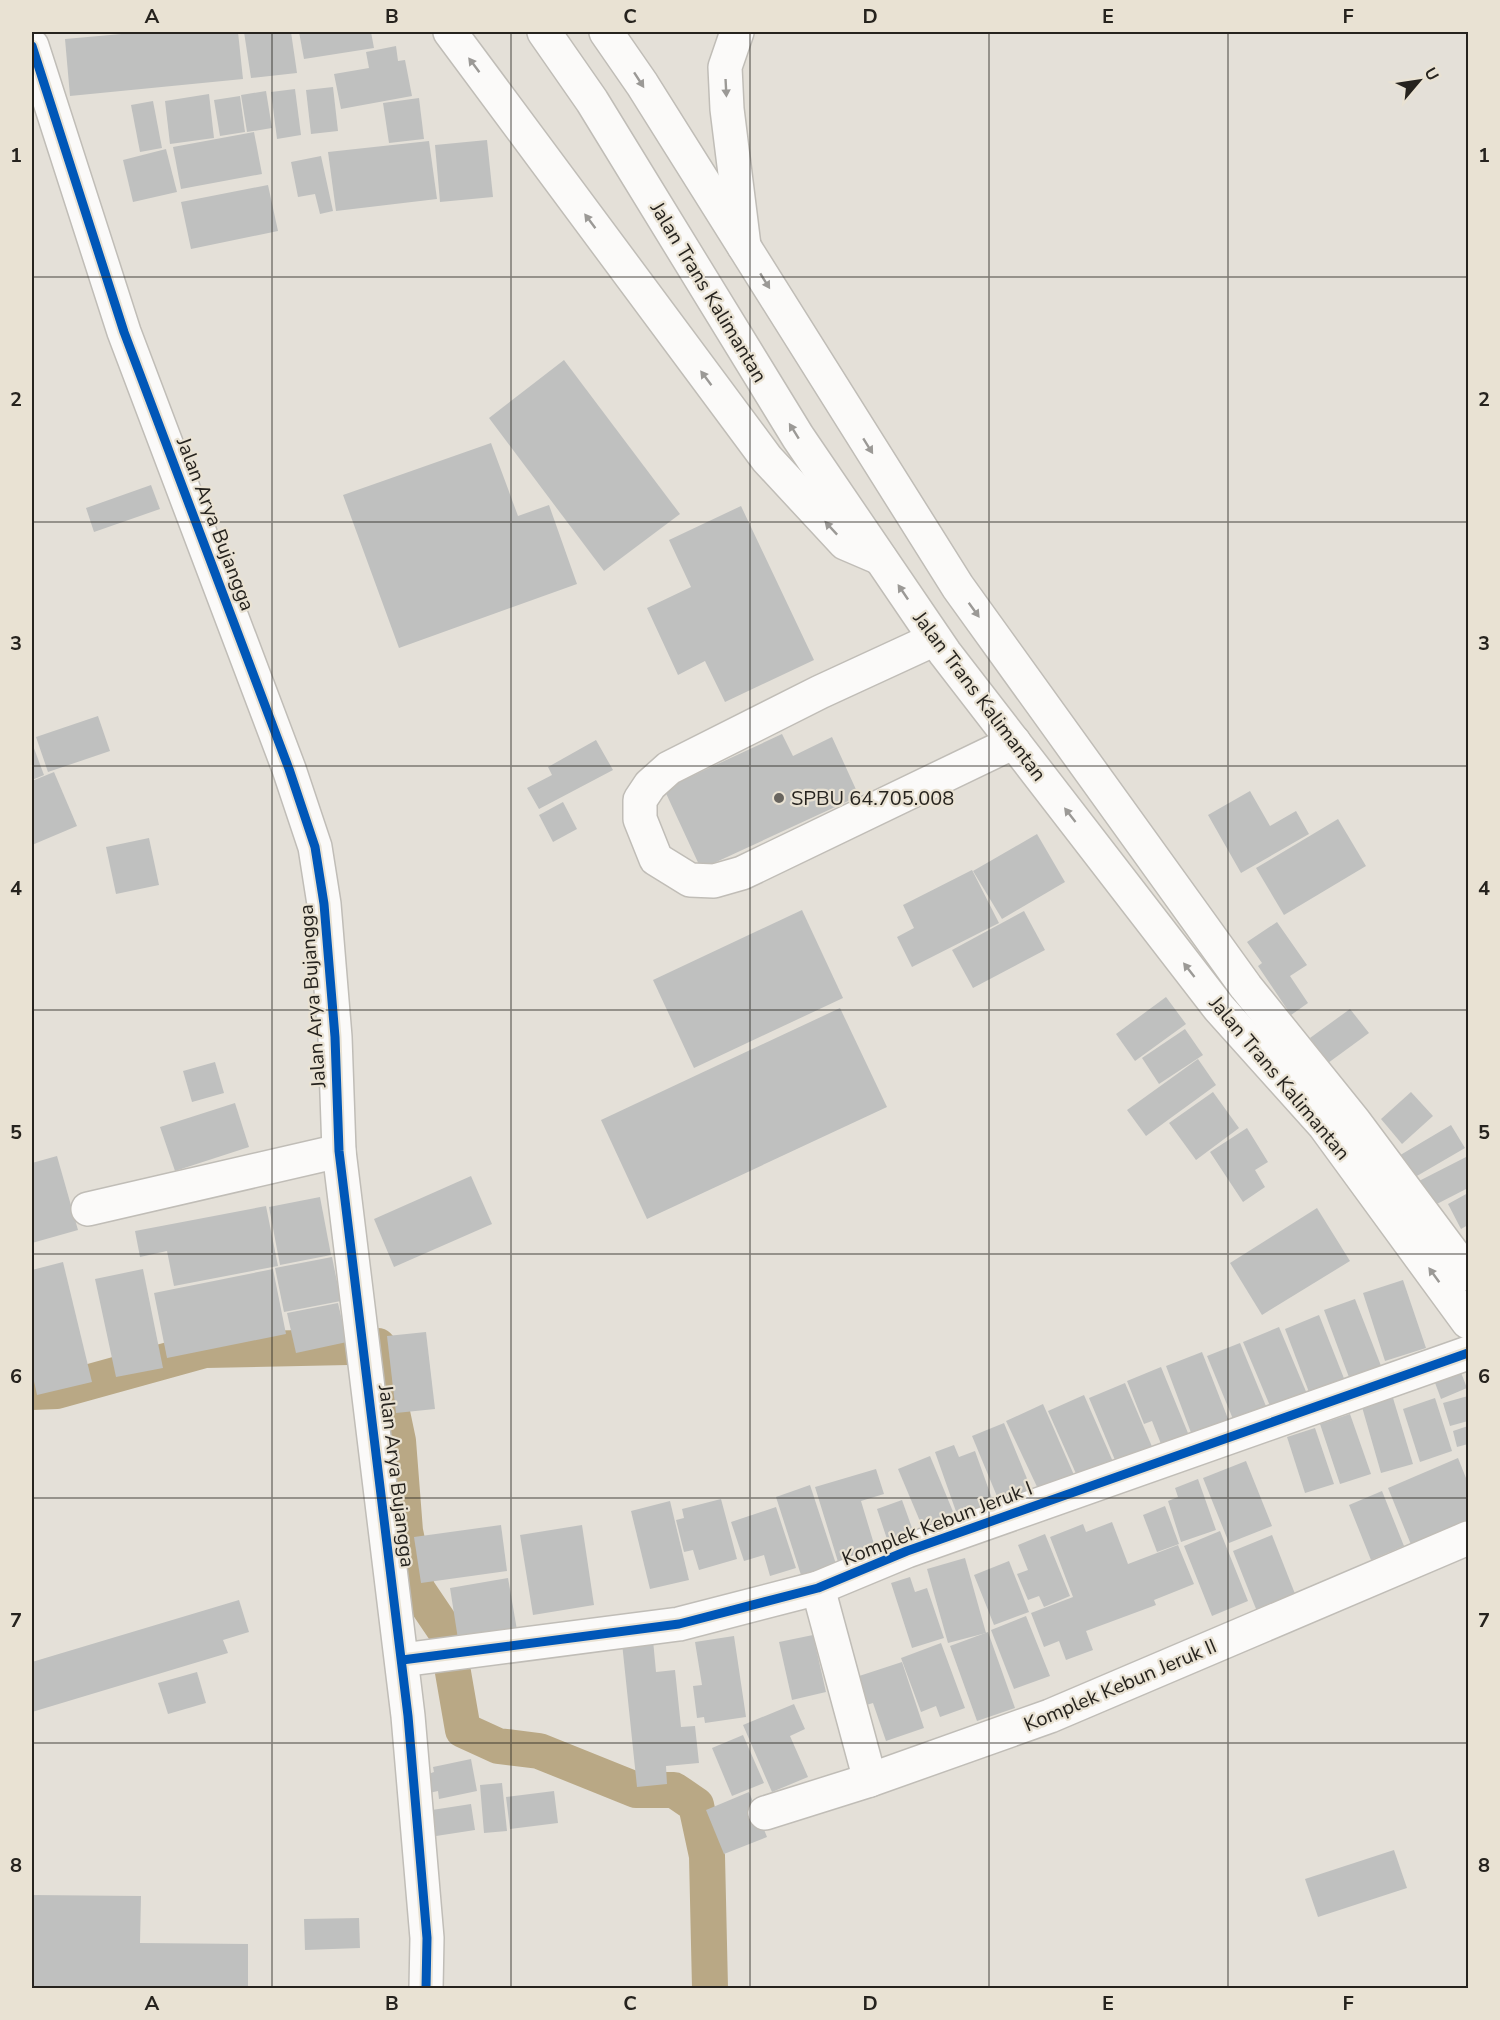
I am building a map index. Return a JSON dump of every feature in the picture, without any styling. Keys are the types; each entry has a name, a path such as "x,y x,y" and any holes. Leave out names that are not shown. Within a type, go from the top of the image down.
{"main road":[{"path":"450,32 767,459 845,543 880,558"},
{"name":"Jalan Trans Kalimantan","path":"544,32 592,101 798,437 935,639 1219,1008 1324,1125 1468,1322"},
{"name":"Jalan Trans Kalimantan","path":"606,32 744,246 958,587 1246,987 1354,1121 1468,1274"},
{"path":"737,32 725,67 727,109 744,246"},
{"name":"Jalan Arya Bujangga","path":"32,46 124,332 289,769 315,848 324,904 336,1038 339,1151 412,1658 427,1938 426,1989"},
{"path":"935,639 819,692 669,768 650,785 640,800 640,819 656,859 690,880 714,881 742,873 1014,742"},
{"path":"88,1209 339,1151"},
{"name":"Komplek Kebun Jeruk I","path":"412,1658 679,1624 819,1588 907,1551 1468,1353"},
{"name":"Komplek Kebun Jeruk II","path":"765,1813 870,1780 1050,1716 1468,1538"},
{"path":"819,1588 870,1780"}],"building":[{"path":"144,32 238,32 243,79 70,96 65,39"},
{"path":"244,32 291,32 297,73 251,78"},
{"path":"299,32 371,32 374,48 304,59"},
{"path":"396,46 398,61 405,60 412,96 341,109 334,74 369,68 366,52"},
{"path":"333,87 338,131 311,134 306,90"},
{"path":"295,89 301,135 277,139 271,92"},
{"path":"266,91 272,128 247,132 241,95"},
{"path":"209,94 214,138 170,144 165,101"},
{"path":"240,96 245,132 220,136 214,100"},
{"path":"419,98 424,139 389,143 383,103"},
{"path":"153,101 162,148 140,152 131,105"},
{"path":"254,132 262,174 181,189 173,147"},
{"path":"487,140 493,197 440,202 435,145"},
{"path":"429,141 437,199 336,211 328,152"},
{"path":"166,149 177,192 133,202 123,160"},
{"path":"321,156 333,211 320,214 315,194 298,197 291,162"},
{"path":"268,185 278,231 191,249 181,202"},
{"path":"564,360 680,514 604,571 489,418"},
{"path":"491,443 518,516 549,505 577,584 399,648 343,495"},
{"path":"151,485 160,509 94,532 86,508"},
{"path":"741,506 814,660 725,702 705,661 678,675 647,608 691,587 669,540"},
{"path":"98,716 110,751 48,772 36,737"},
{"path":"782,734 793,756 832,737 859,796 701,869 664,789"},
{"path":"596,740 613,770 539,809 527,788 552,775 548,767"},
{"path":"32,743 44,775 32,780"},
{"path":"54,772 77,826 32,845 32,781"},
{"path":"1250,791 1270,826 1296,811 1309,834 1241,873 1208,815"},
{"path":"563,802 577,829 553,842 539,815"},
{"path":"1338,819 1366,866 1284,915 1256,868"},
{"path":"1037,834 1065,882 1002,919 973,871"},
{"path":"149,838 159,885 116,894 106,847"},
{"path":"972,870 999,923 912,967 897,937 914,928 903,905"},
{"path":"802,910 843,998 694,1068 653,980"},
{"path":"1024,911 1045,950 973,988 952,950"},
{"path":"1277,922 1307,965 1290,976 1308,1003 1291,1015 1258,966 1262,963 1247,942"},
{"path":"1166,997 1186,1024 1135,1061 1116,1034"},
{"path":"840,1008 887,1107 647,1219 601,1120"},
{"path":"1350,1009 1369,1033 1328,1063 1310,1038"},
{"path":"1185,1029 1203,1055 1159,1084 1142,1058"},
{"path":"1198,1059 1216,1085 1146,1136 1127,1110"},
{"path":"215,1062 224,1093 192,1102 183,1071"},
{"path":"1213,1092 1239,1128 1196,1160 1169,1123"},
{"path":"1411,1092 1433,1116 1402,1144 1381,1119"},
{"path":"235,1103 249,1147 175,1171 160,1127"},
{"path":"1451,1125 1465,1148 1410,1180 1397,1157"},
{"path":"1247,1128 1268,1162 1255,1170 1265,1187 1243,1202 1210,1152"},
{"path":"57,1156 78,1230 32,1243 32,1163"},
{"path":"1468,1156 1468,1188 1431,1207 1417,1182"},
{"path":"471,1176 492,1224 394,1267 374,1219"},
{"path":"1468,1193 1468,1225 1461,1229 1448,1204"},
{"path":"320,1197 331,1255 280,1265 269,1207"},
{"path":"266,1206 278,1266 174,1286 167,1251 140,1257 135,1231"},
{"path":"1317,1208 1350,1261 1262,1315 1230,1263"},
{"path":"332,1257 341,1301 284,1312 275,1268"},
{"path":"63,1262 92,1382 37,1395 32,1372 32,1270"},
{"path":"143,1269 163,1368 116,1377 95,1279"},
{"path":"273,1269 286,1334 167,1358 154,1293"},
{"path":"1403,1280 1426,1348 1385,1361 1363,1293"},
{"path":"1355,1299 1385,1376 1353,1388 1324,1310"},
{"path":"338,1303 347,1342 296,1353 287,1313"},
{"path":"1319,1315 1347,1386 1312,1400 1285,1329"},
{"path":"1279,1327 1310,1401 1270,1406 1243,1342"},
{"path":"426,1332 435,1409 396,1413 387,1336"},
{"path":"1240,1343 1268,1411 1235,1424 1207,1356"},
{"path":"1202,1352 1230,1424 1193,1438 1166,1366"},
{"path":"1161,1367 1190,1438 1163,1449 1152,1421 1144,1424 1127,1381"},
{"path":"1460,1370 1467,1388 1441,1399 1434,1380"},
{"path":"1125,1383 1156,1456 1120,1472 1089,1398"},
{"path":"1084,1395 1114,1464 1082,1487 1048,1411"},
{"path":"1468,1396 1468,1421 1450,1426 1443,1403"},
{"path":"1393,1398 1413,1464 1381,1473 1362,1407"},
{"path":"1435,1398 1452,1451 1420,1462 1403,1409"},
{"path":"1043,1404 1074,1475 1039,1491 1006,1421"},
{"path":"1350,1414 1371,1474 1340,1484 1320,1424"},
{"path":"1004,1423 1033,1493 1001,1506 972,1436"},
{"path":"1468,1426 1468,1444 1457,1447 1453,1431"},
{"path":"1315,1428 1334,1484 1305,1493 1287,1437"},
{"path":"954,1445 959,1457 975,1451 995,1507 959,1520 935,1452"},
{"path":"930,1456 954,1514 922,1526 898,1469"},
{"path":"1458,1458 1468,1483 1468,1523 1412,1547 1388,1488"},
{"path":"1246,1461 1272,1526 1229,1543 1203,1478"},
{"path":"876,1469 884,1494 861,1501 877,1554 839,1565 815,1487"},
{"path":"1198,1479 1216,1530 1181,1542 1168,1501 1178,1497 1175,1488"},
{"path":"810,1485 836,1564 801,1575 776,1497"},
{"path":"1382,1491 1404,1546 1371,1560 1349,1505"},
{"path":"721,1499 737,1559 699,1570 693,1550 684,1552 676,1520 684,1518 682,1509"},
{"path":"902,1500 916,1539 890,1548 877,1509"},
{"path":"670,1501 689,1580 650,1589 631,1511"},
{"path":"1165,1506 1179,1544 1157,1552 1143,1515"},
{"path":"776,1507 796,1568 770,1576 764,1555 744,1561 731,1522"},
{"path":"1112,1522 1128,1564 1178,1545 1194,1584 1154,1600 1156,1605 1086,1631 1093,1650 1066,1660 1059,1641 1044,1647 1031,1613 1073,1597 1050,1537 1083,1524 1086,1532"},
{"path":"501,1525 507,1571 421,1583 414,1537"},
{"path":"582,1525 594,1605 533,1615 520,1535"},
{"path":"1220,1531 1248,1601 1212,1616 1184,1546"},
{"path":"1045,1534 1070,1596 1044,1607 1039,1596 1028,1600 1017,1574 1028,1570 1018,1545"},
{"path":"1272,1535 1299,1604 1260,1619 1233,1551"},
{"path":"965,1558 986,1633 948,1643 927,1569"},
{"path":"1009,1561 1029,1612 994,1625 974,1575"},
{"path":"910,1577 915,1592 927,1588 944,1638 912,1648 891,1583"},
{"path":"508,1578 517,1630 458,1639 450,1588"},
{"path":"239,1600 249,1632 223,1640 228,1653 32,1712 32,1662"},
{"path":"1026,1616 1050,1676 1014,1689 991,1630"},
{"path":"988,1632 1015,1708 977,1721 950,1646"},
{"path":"813,1635 826,1692 792,1700 779,1642"},
{"path":"734,1636 746,1717 705,1723 704,1717 697,1718 693,1686 702,1685 695,1642"},
{"path":"653,1640 656,1672 675,1670 681,1727 695,1726 699,1763 666,1766 667,1784 637,1787 622,1643"},
{"path":"941,1643 965,1708 940,1717 936,1706 921,1712 901,1658"},
{"path":"902,1662 924,1728 886,1741 873,1703 863,1706 853,1678"},
{"path":"197,1672 206,1703 168,1714 158,1683"},
{"path":"794,1704 805,1729 790,1736 808,1777 772,1792 743,1725"},
{"path":"743,1735 764,1783 732,1796 712,1748"},
{"path":"471,1759 477,1791 439,1799 438,1791 429,1793 425,1775 434,1772 433,1767"},
{"path":"502,1783 507,1831 484,1833 480,1785"},
{"path":"554,1791 558,1823 510,1829 506,1797"},
{"path":"749,1792 767,1837 724,1854 706,1810"},
{"path":"471,1804 475,1830 436,1836 432,1810"},
{"path":"1394,1850 1407,1888 1318,1917 1305,1879"},
{"path":"32,1895 141,1896 140,1943 248,1944 248,1988 32,1988"},
{"path":"359,1918 360,1948 305,1950 304,1919"}],"waterway":[{"path":"378,1346 398,1441 405,1531 417,1589 446,1632 463,1730 498,1746 539,1751 636,1790 674,1790 696,1805 707,1856 710,1988"},
{"path":"32,1392 57,1391 205,1350 348,1347"}],"cycle path":[{"path":"32,46 124,332 289,769 315,847 324,904 335,1037 339,1151 408,1716 427,1938 426,1988"},
{"path":"402,1660 679,1624 818,1588 907,1551 1468,1353"}],"place":[{"name":"SPBU 64.705.008","path":"779,798"}]}
